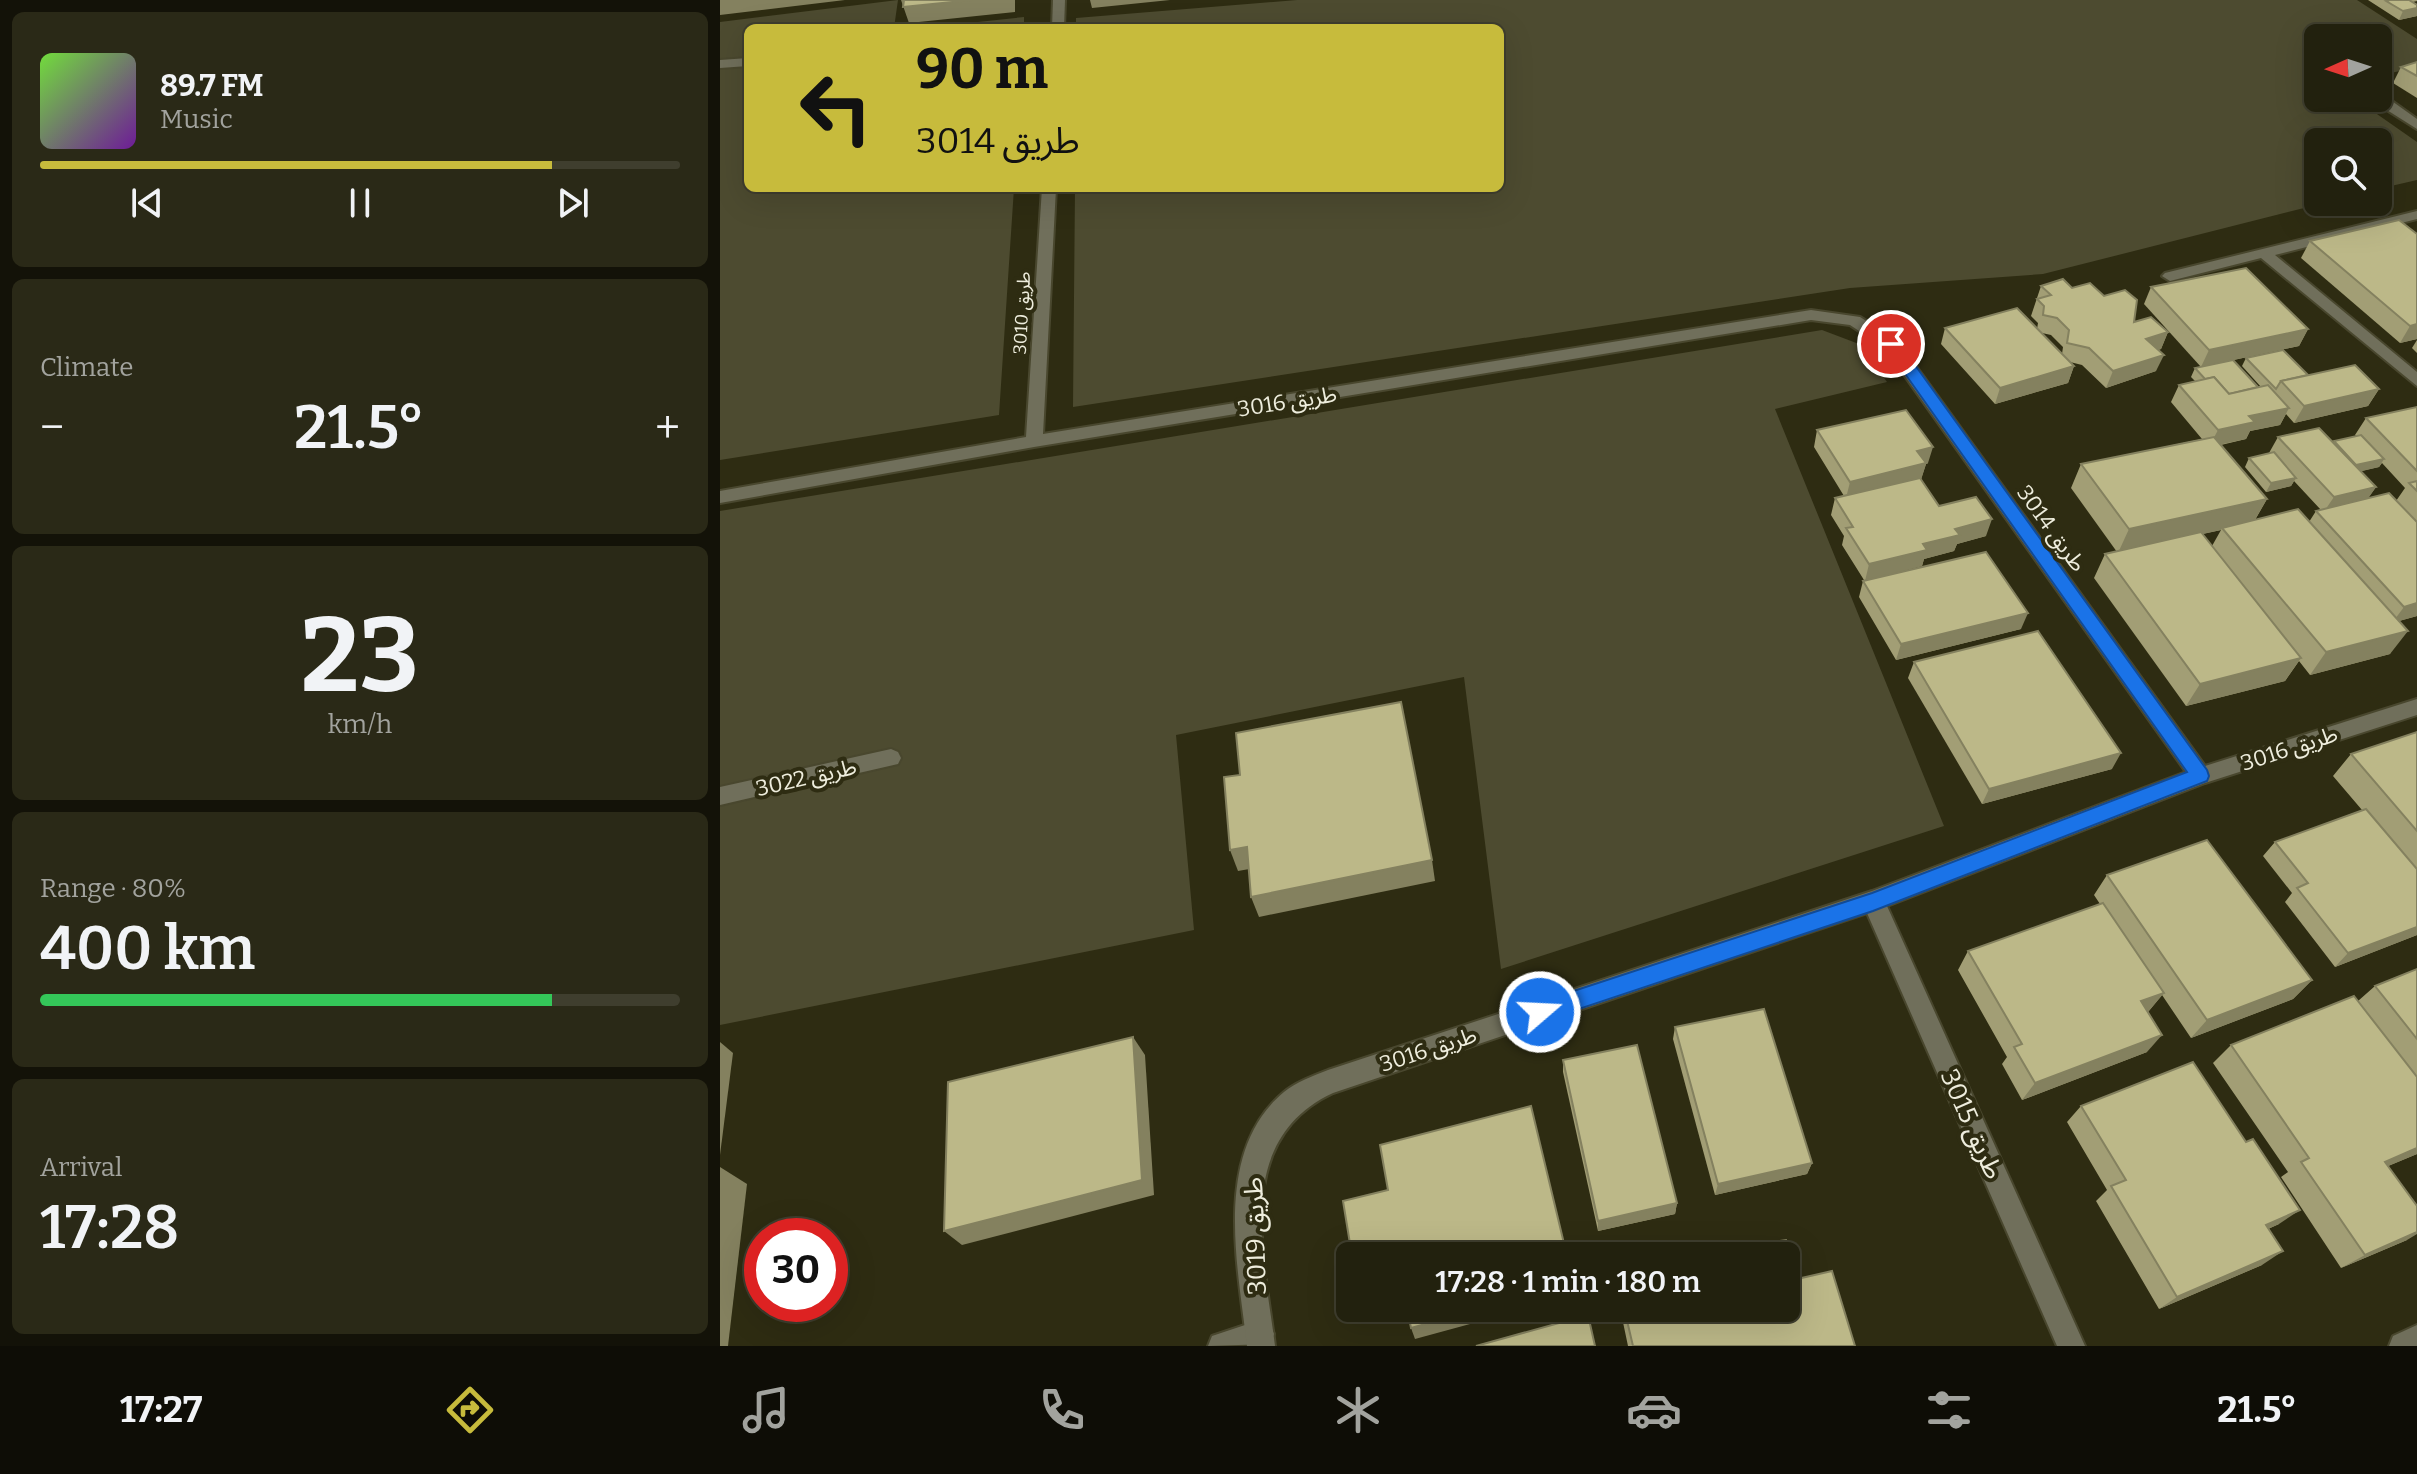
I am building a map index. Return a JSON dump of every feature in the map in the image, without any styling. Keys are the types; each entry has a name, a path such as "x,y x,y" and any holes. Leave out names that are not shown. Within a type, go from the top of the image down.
{"street":[{"path":"1058,24 1059,0"},
{"path":"720,64 744,62"},
{"path":"2392,108 2417,125"},
{"name":"طريق 3010","path":"1034,441 1049,192"},
{"path":"2170,276 2417,215"},
{"path":"2264,253 2417,381"},
{"name":"طريق 3016","path":"720,497 1034,441 1811,315 1854,321"},
{"name":"طريق 3014","path":"1854,321 1891,344 2200,776"},
{"name":"طريق 3016","path":"1268,1129 1292,1101 1328,1082 1873,901 2200,776 2417,707"},
{"name":"طريق 3022","path":"720,796 891,758"},
{"name":"طريق 3015","path":"1873,901 2071,1346"},
{"name":"طريق 3019","path":"1261,1340 1249,1218 1250,1170 1268,1129"},
{"path":"2403,1346 2417,1339"},
{"path":"1222,1346 1261,1340"}],"shaded area":[{"path":"898,0 895,24 744,24 744,192 1014,192 999,415 720,460 720,22"},
{"path":"1297,0 2357,0 2417,39 2417,67 2392,73 2392,24 2304,24 2304,112 2374,112 2417,142 2417,180 2392,186 2392,128 2304,128 2304,208 2043,274 1850,288 1073,407 1075,192 1504,192 1504,24 1076,24 1076,18"},
{"path":"1024,17 1024,24 958,24"},
{"path":"1822,330 1859,344 1887,382 1775,409 1944,826 1501,969 1464,677 1176,735 1194,930 720,1025 720,511"}],"building":[{"path":"904,0 972,0 903,7"},
{"path":"2409,0 2417,8 2403,11 2386,1"},
{"path":"2417,62 2417,76 2401,67"},
{"path":"2399,220 2417,234 2417,324 2410,326 2310,241"},
{"path":"2246,268 2308,329 2209,350 2151,287"},
{"path":"2063,279 2072,288 2090,283 2104,296 2125,290 2137,300 2134,322 2151,317 2168,332 2146,339 2164,355 2113,371 2089,348 2067,343 2069,330 2057,318 2043,315 2044,306 2037,299 2051,295 2041,286"},
{"path":"2017,308 2074,366 2000,388 1945,328"},
{"path":"2283,350 2308,375 2281,381 2276,389 2246,358"},
{"path":"2233,360 2258,387 2229,394 2214,377 2205,379 2195,368"},
{"path":"2355,365 2379,389 2304,406 2281,381"},
{"path":"2214,377 2229,394 2268,385 2289,408 2249,416 2255,422 2218,430 2179,385"},
{"path":"2417,407 2417,471 2366,418"},
{"path":"1906,410 1933,447 1917,451 1926,463 1850,482 1817,430"},
{"path":"2319,428 2376,487 2334,497 2278,437"},
{"path":"2361,435 2384,459 2356,465 2334,441"},
{"path":"2214,437 2267,499 2129,529 2081,464"},
{"path":"2274,452 2296,478 2271,483 2249,458"},
{"path":"1920,478 1939,506 1976,497 1992,519 1955,529 1960,535 1923,544 1927,550 1869,564 1846,528 1853,527 1835,498"},
{"path":"2389,493 2417,522 2417,603 2404,607 2316,511"},
{"path":"2298,509 2408,631 2326,652 2222,528"},
{"path":"2201,532 2301,658 2200,684 2105,554"},
{"path":"1986,552 2028,613 1901,644 1863,581"},
{"path":"2038,631 2121,753 1989,789 1914,662"},
{"path":"1401,702 1432,860 1251,897 1247,847 1230,850 1224,777 1240,775 1236,733"},
{"path":"2417,732 2417,831 2351,754"},
{"path":"2366,809 2417,869 2417,927 2348,953 2297,888 2308,883 2275,842"},
{"path":"2207,840 2312,980 2207,1020 2107,875"},
{"path":"2103,903 2164,993 2141,1001 2162,1035 2035,1083 2014,1047 2022,1044 1968,951"},
{"path":"2417,969 2417,1039 2375,986"},
{"path":"2354,996 2417,1077 2417,1148 2385,1162 2417,1206 2417,1232 2365,1255 2301,1162 2309,1158 2231,1045"},
{"path":"1764,1009 1812,1163 1718,1184 1675,1027"},
{"path":"1133,1037 1142,1180 944,1231 948,1082"},
{"path":"1637,1045 1677,1203 1598,1221 1563,1060"},
{"path":"2193,1062 2246,1142 2253,1139 2300,1210 2266,1225 2283,1251 2177,1297 2111,1186 2126,1180 2081,1106"},
{"path":"1531,1106 1564,1242 1350,1242 1343,1201 1388,1190 1380,1145"},
{"path":"1832,1271 1855,1346 1633,1346 1627,1322 1800,1322 1800,1278"},
{"path":"1410,1322 1433,1322 1411,1328"},
{"path":"1563,1322 1590,1322 1595,1346 1476,1346"}],"route":[{"path":"1540,1012 1873,901 2200,776 1891,344"}]}
